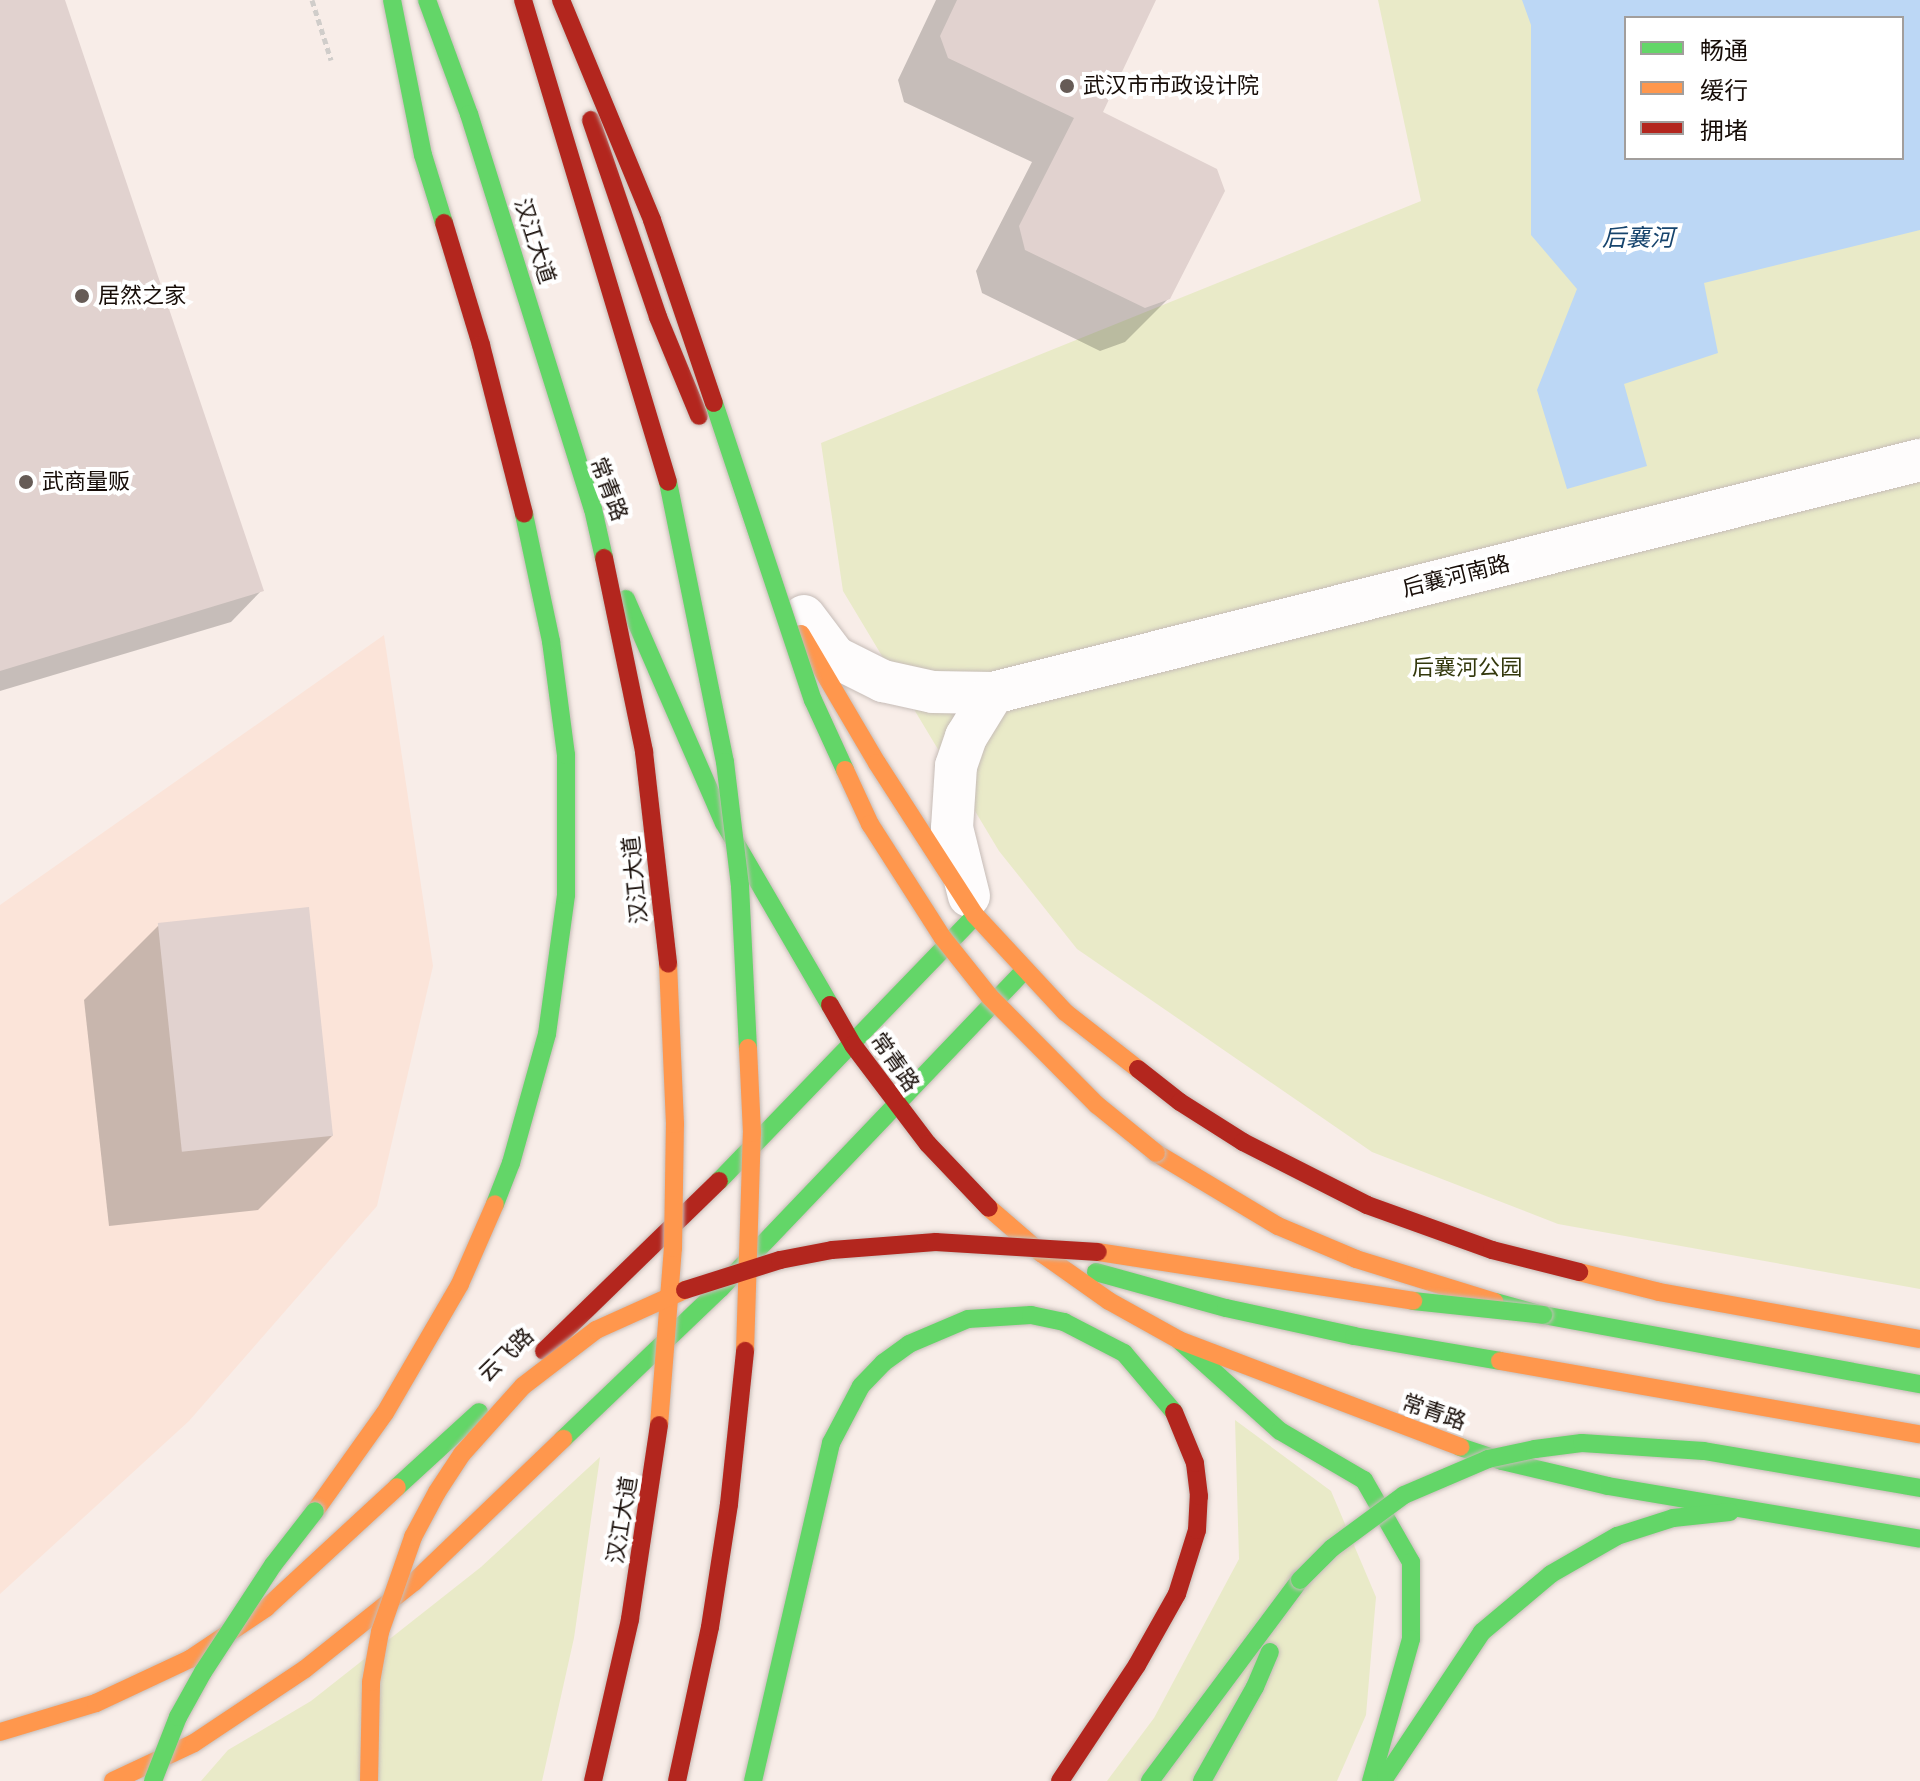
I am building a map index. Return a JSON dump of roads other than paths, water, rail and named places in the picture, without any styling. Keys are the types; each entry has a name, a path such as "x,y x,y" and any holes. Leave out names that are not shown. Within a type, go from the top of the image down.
{"main road":[{"path":"153,1781 178,1717 216,1649 273,1565 385,1413 460,1284 496,1200 526,1114 547,1034 559,964 569,825 566,755 551,641 529,534 485,359 423,155 392,0"},
{"path":"406,0 417,29"},
{"name":"汉江大道","path":"427,0 483,158 593,509 621,630 644,752 660,876 671,1000 675,1124 673,1248 665,1372 651,1496 630,1619 593,1781"},
{"path":"523,0 637,370 678,519 725,762 740,886 752,1133 750,1257 743,1381 729,1504 710,1627 677,1781"},
{"path":"550,0 658,317 734,503 801,633 846,711 975,915 1065,1012 1180,1102 1243,1142 1367,1205 1492,1250 1659,1292 1920,1339"},
{"path":"561,0 652,220 813,700 870,824 943,938 1021,1031 1097,1105 1156,1153 1216,1192 1278,1226 1356,1259 1543,1315"},
{"name":"常青路","path":"458,144 572,461 648,655 724,823 853,1045 894,1104 975,1196 1041,1253 1109,1301 1179,1340 1412,1431 1502,1461 1608,1486 1920,1539"},
{"name":"云飞路","path":"0,1732 96,1703 190,1659 266,1608 364,1521 669,1233 975,915"},
{"path":"113,1781 194,1743 219,1727 305,1669 414,1582 720,1289 1024,970"},
{"path":"369,1781 371,1682 380,1632 413,1537 462,1454 523,1386 596,1330 655,1301 716,1278 780,1260 832,1250 936,1242 1061,1248 1162,1260 1381,1297 1543,1315 1920,1384"},
{"path":"1041,1253 1129,1283 1354,1336 1920,1434"},
{"path":"753,1781 826,1464 844,1413 861,1386 883,1363 909,1344 968,1319 999,1315 1031,1315 1064,1322 1095,1335 1124,1353 1169,1402 1185,1432 1195,1463 1199,1496 1197,1530 1177,1594 1137,1665 1060,1781"},
{"path":"1179,1340 1280,1431 1364,1480 1411,1562 1411,1639 1371,1781"},
{"path":"1150,1781 1300,1580 1332,1548 1404,1495 1488,1459 1582,1443 1689,1450 1920,1488"},
{"path":"1383,1781 1482,1632 1551,1574 1617,1536 1673,1518 1754,1510"},
{"path":"1202,1781 1255,1687 1300,1580"}],"street":[{"name":"后襄河南路","path":"734,503 788,595 835,657 883,681 933,692 993,693 1920,460"},
{"path":"975,915 958,863 952,828 952,798 956,766 966,737 993,693"}],"water":[{"name":"后襄河","path":"1522,0 1920,0 1920,230 1704,283 1718,353 1624,384 1647,466 1567,489 1537,390 1577,289 1531,235 1531,25"}],"place":[{"name":"武汉市市政设计院","path":"1067,86"},
{"name":"居然之家","path":"82,296"},
{"name":"武商量贩","path":"26,482"}],"park label":[{"name":"后襄河公园","path":"1467,668"}]}
